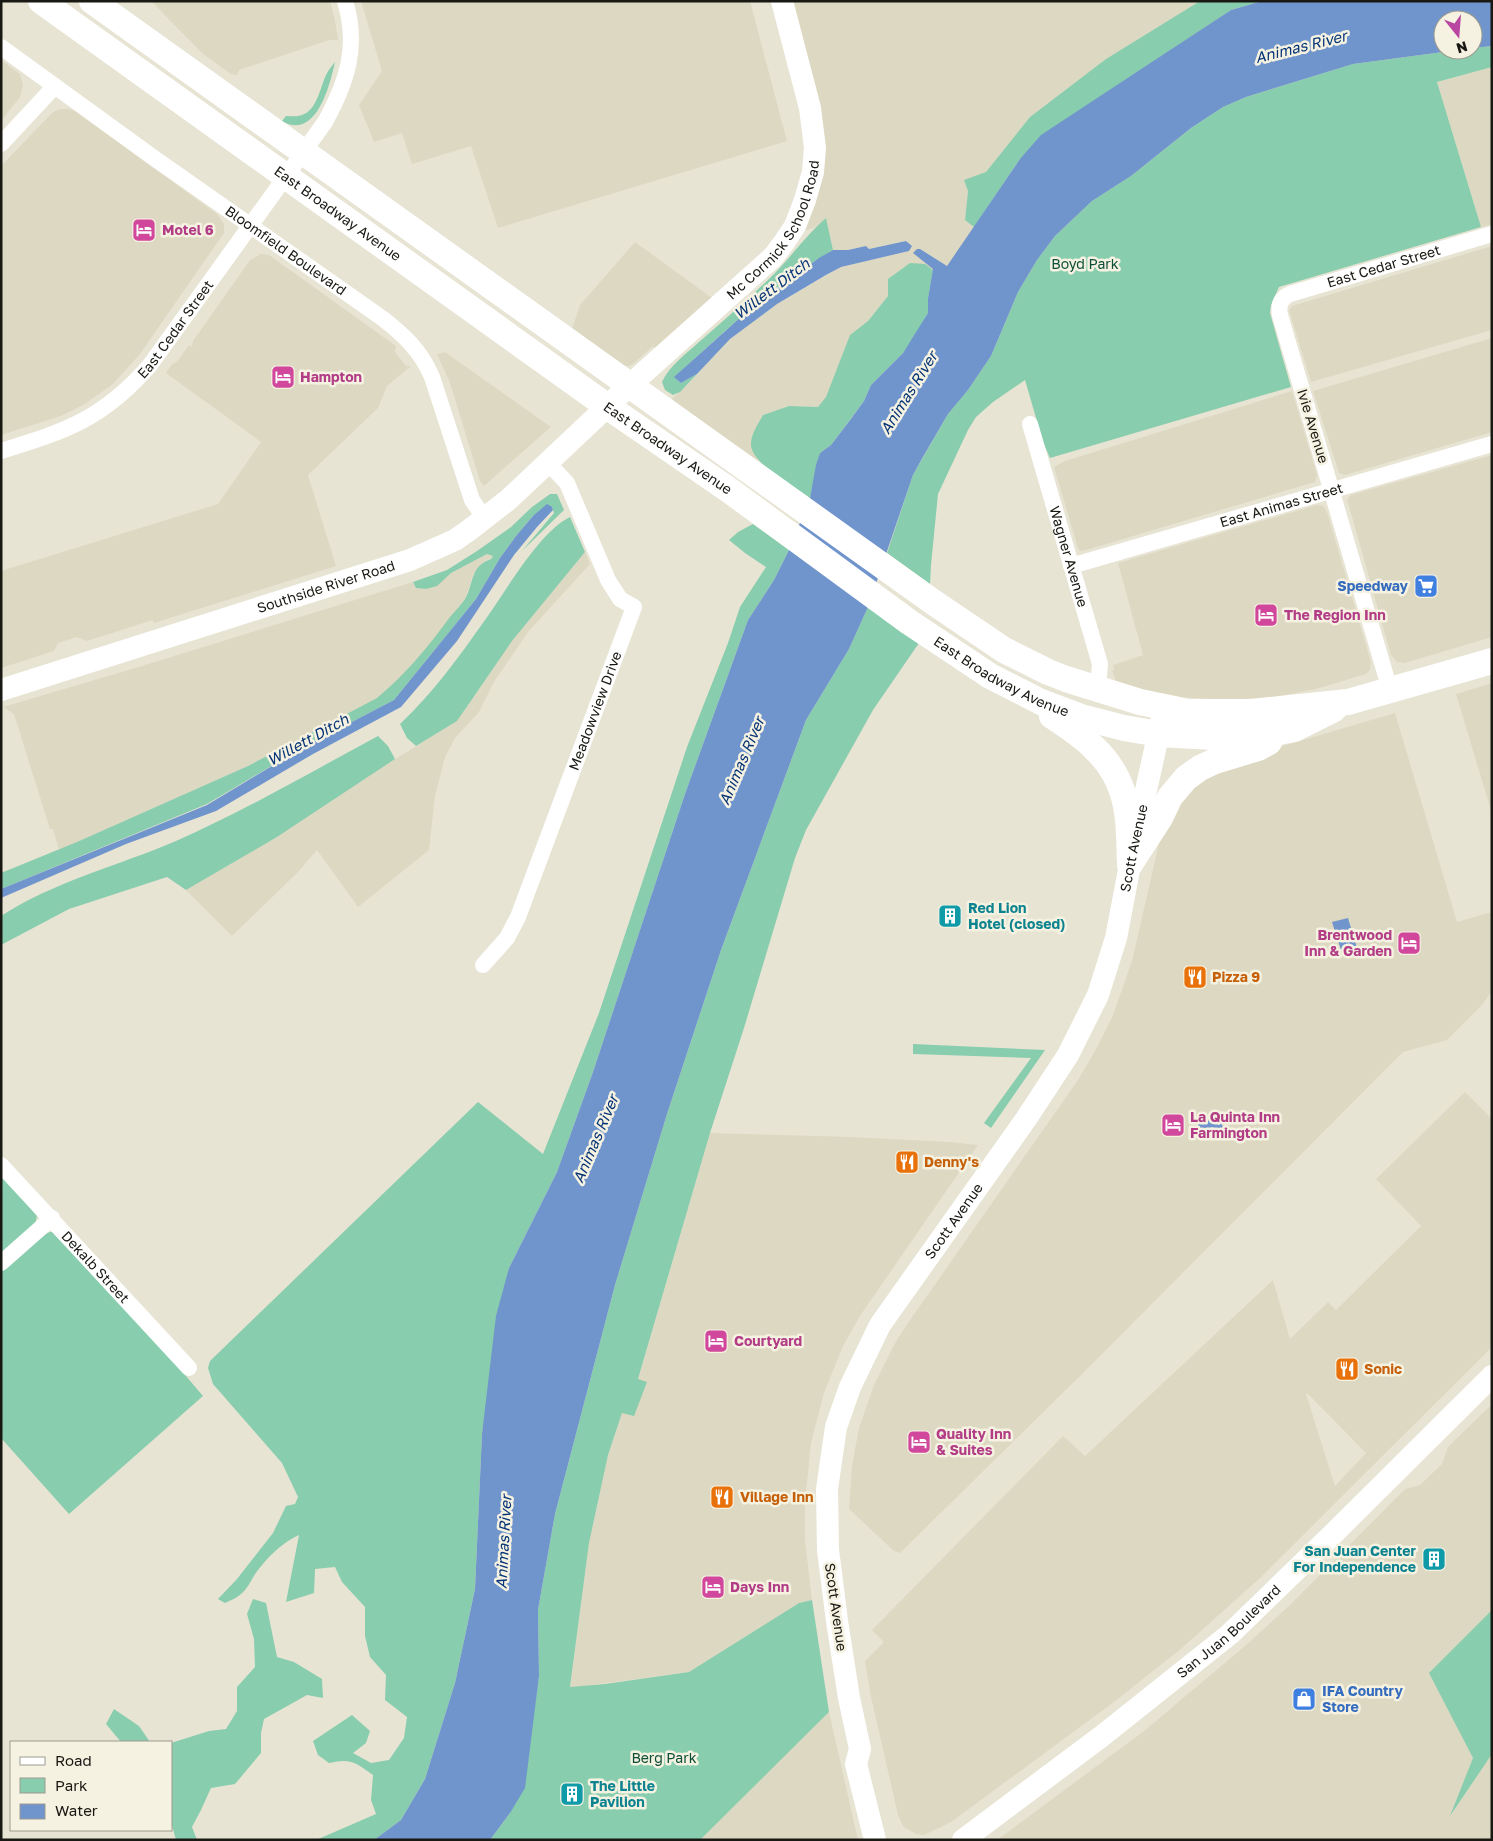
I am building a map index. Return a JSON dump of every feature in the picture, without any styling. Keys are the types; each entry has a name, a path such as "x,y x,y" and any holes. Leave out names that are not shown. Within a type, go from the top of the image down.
{"main road":[{"name":"East Broadway Avenue","path":"41,1 608,407 758,512 909,622 990,676 1041,702 1081,716 1124,728 1159,734 1236,736 1294,729 1348,702"},
{"name":"East Broadway Avenue","path":"92,1 920,593 1004,650 1057,675 1164,708 1203,713 1236,713 1348,702 1492,660"},
{"name":"Mc Cormick School Road","path":"608,407 772,257 785,241 802,211 811,182 815,160 814,126 782,1"},
{"name":"Southside River Road","path":"1,690 396,565 455,540 508,500 608,407"},
{"path":"990,676 1084,738 1109,765 1122,791 1128,818 1130,864"},
{"name":"Scott Avenue","path":"874,1840 856,1764 860,1749 849,1698 837,1620 827,1529 829,1469 833,1442 842,1406 860,1364 880,1325 1026,1119 1068,1055 1098,995 1116,938 1164,708"},
{"path":"1130,864 1160,818 1170,797 1186,778 1209,764 1258,748 1294,729"},
{"name":"San Juan Boulevard","path":"963,1840 1102,1736 1230,1634 1492,1376"},
{"name":"Scott Avenue","path":"860,1749 871,1761 890,1840"}],"street":[{"name":"East Cedar Street","path":"1,451 70,428 106,407 124,392 150,365 325,122 342,89 349,64 352,26 346,5"},
{"name":"Bloomfield Boulevard","path":"1,47 402,334 415,348 432,377 472,500 484,519"},
{"path":"1,144 55,86"},
{"name":"East Cedar Street","path":"1280,306 1282,299 1290,294 1492,234"},
{"name":"Ivie Avenue","path":"1280,306 1280,315 1390,690"},
{"name":"Wagner Avenue","path":"1030,424 1100,664 1095,688"},
{"name":"East Animas Street","path":"1071,566 1492,444"},
{"name":"Meadowview Drive","path":"483,966 507,938 518,917 634,607 620,599 608,580 567,484 548,463"},
{"name":"Dekalb Street","path":"1,1165 189,1368"},
{"path":"1,1263 52,1218"}],"shaded area":[{"path":"151,1 330,1 338,40 329,40 239,70 237,75 231,74 203,54"},
{"path":"361,1 750,1 787,141 498,228 471,146 412,164 402,133 374,142 359,105 382,71"},
{"path":"791,1 1200,1 1106,59 1030,117 986,172 965,180 968,191 965,219 974,227 947,266 920,249 939,273 910,263 888,279 888,296 868,321 850,335 826,398 818,407 789,406 763,415 752,436 754,453 760,463 671,400 730,339 777,304 841,267 909,251 906,241 869,249 866,246 848,250 833,250 826,218 814,228 802,231 815,198"},
{"path":"1,60 20,74 23,85 20,97 1,121"},
{"path":"1492,67 1492,224 1481,227 1437,82"},
{"path":"61,109 70,109 76,112 217,214 224,224 224,233 140,354 113,384 85,404 61,416 1,435 1,166 53,112"},
{"path":"635,242 712,298 655,348 653,346 633,364 624,366 572,329 580,305"},
{"path":"1492,246 1492,330 1311,382 1289,310 1292,306"},
{"path":"261,254 269,255 396,346 395,352 406,366 411,366 387,386 378,408 308,475 336,566 154,623 153,620 87,641 77,637 58,643 54,651 1,668 1,571 218,504 261,442 166,373 172,364 177,362 189,345 192,347 193,341 250,260"},
{"path":"1492,338 1492,432 1345,475 1339,473 1313,391"},
{"path":"445,352 551,427 484,486 480,481 450,383 437,354"},
{"path":"1292,391 1317,475 1315,482 1080,551 1054,467 1065,461"},
{"path":"1492,455 1492,637 1405,663 1397,662 1391,655 1347,499 1351,495"},
{"path":"1317,505 1323,506 1327,512 1371,662 1370,670 1366,674 1316,689 1274,697 1224,700 1181,697 1117,684 1112,671 1114,670 1113,665 1143,655 1118,563"},
{"path":"585,552 590,564 528,632 494,682 479,712 455,738 445,757 435,796 429,850 358,907 317,850 297,873 232,936 186,890 277,837 384,766 457,721 512,641"},
{"path":"487,554 493,556 483,562 473,575 465,599 422,655 394,684 377,698 248,766 59,850 53,829 50,829 14,714 3,707 413,582 416,588 426,589 436,586 451,573"},
{"path":"1492,683 1492,814 1456,694"},
{"path":"1395,713 1457,922 1492,912 1492,991 1482,1005 1447,1040 1403,1052 1082,1374 900,1553 894,1551 849,1509 852,1466 859,1428 874,1385 895,1343 908,1323 1078,1080 1095,1051 1113,1015 1132,961 1160,839 1174,803 1232,761"},
{"path":"1465,1092 1492,1119 1492,1347 1260,1578 1182,1648 1114,1702 951,1822 924,1835 916,1834 907,1829 903,1826 898,1815 871,1697 865,1661 884,1642 872,1630 1063,1436 1085,1456 1273,1280 1290,1339 1328,1302 1336,1310 1421,1226 1376,1179","holes":["1307,1393 1366,1453 1335,1486 1306,1394"]},
{"path":"710,1133 852,1137 978,1145 860,1316 843,1346 824,1393 811,1443 805,1502 805,1540 812,1600 799,1603 689,1672 570,1688 589,1543 608,1455 622,1413 647,1382 638,1380"},
{"path":"1492,1404 1492,1610 1430,1673 1473,1758 1452,1813 1492,1754 1492,1840 997,1840 1144,1731 1245,1646 1290,1605 1405,1489 1420,1485 1442,1464 1448,1447"},
{"path":"829,1712 858,1840 700,1840"}],"green space":[{"path":"1200,1 1262,1 1231,10 1114,88 1020,159 974,227 965,220 968,191 964,180 986,172 1030,117 1106,59"},
{"name":"Boyd Park","path":"1492,46 1492,67 1437,82 1481,227 1279,287 1271,305 1270,313 1291,387 1050,458 1043,442 1025,380 993,402 976,417 938,494 930,584 887,553 913,475 948,414 968,390 991,356 1018,292 1037,260 1055,236 1092,201 1131,176 1191,128 1223,107 1246,97 1353,64 1433,53 1433,60 1483,60 1483,47"},
{"path":"335,62 325,96 312,117 304,123 294,125 282,121 286,116 300,116 315,104 327,73"},
{"path":"826,218 833,250 770,293 693,360 675,377 681,383 697,374 680,392 673,395 665,390 662,382 674,365 768,280"},
{"path":"910,263 925,264 933,270 928,298 928,313 903,353 871,385 864,401 831,445 820,453 810,498 775,474 758,459 751,444 753,433 763,415 789,406 818,407 826,397 850,335 868,321 888,296 888,279"},
{"path":"550,494 557,494 564,510 522,551 554,513 552,507 533,516 500,558 476,599 394,700 302,748 207,804 1,889 1,873 77,842 248,766 377,698 407,670 425,649 465,599 479,566 493,556 487,554 451,573 437,586 426,589 416,588 413,582 447,570 477,551 511,527 532,507"},
{"path":"570,517 585,552 512,641 457,721 416,746 407,738 400,724 434,688 455,661 535,549 547,535"},
{"path":"753,524 789,550 774,580 748,620 685,794 593,1072 557,1172 509,1268 482,1434 475,1589 455,1683 425,1779 401,1820 374,1840 316,1840 376,1814 371,1800 373,1775 352,1762 329,1763 318,1755 313,1741 352,1715 370,1731 366,1743 353,1753 371,1763 389,1760 404,1738 407,1717 385,1700 386,1675 370,1657 365,1636 365,1607 342,1582 335,1567 315,1569 314,1593 286,1602 299,1535 284,1544 270,1556 240,1595 225,1603 218,1599 237,1579 273,1533 286,1506 295,1504 298,1497 282,1463 213,1384 208,1368 210,1361 478,1102 543,1154 599,1013 687,747 728,643 740,607 766,567 729,540 738,532"},
{"name":"Berg Park","path":"868,607 919,643 873,710 806,830 795,858 710,1133 638,1379 647,1382 634,1416 622,1413 608,1455 589,1543 570,1687 689,1672 799,1603 812,1600 829,1712 700,1840 490,1840 510,1813 534,1711 539,1676 538,1610 555,1514 615,1285 667,1114 721,950 806,720 849,649"},
{"path":"378,736 388,746 395,759 277,837 186,890 167,877 69,909 1,945 1,916 22,904 65,883 154,850 228,817"},
{"path":"913,1044 1045,1050 991,1128 984,1123 1031,1058 913,1054"},
{"path":"1,1174 37,1216 35,1224 1,1254"},
{"path":"50,1232 145,1328 203,1396 69,1514 1,1438 1,1272 45,1234"},
{"path":"253,1599 266,1603 277,1657 294,1662 322,1679 323,1698 307,1695 264,1719 261,1733 261,1753 235,1784 211,1788 192,1827 197,1840 176,1840 172,1826 172,1743 209,1731 226,1729 237,1711 237,1687 255,1667 254,1639 247,1614"},
{"path":"1492,1610 1492,1754 1450,1816 1473,1758 1429,1673"},
{"path":"114,1709 139,1726 149,1741 120,1741 106,1724"}],"water":[{"name":"Animas River","path":"1262,1 1492,1 1492,46 1483,47 1483,10 1433,10 1433,53 1353,64 1246,97 1223,107 1191,128 1131,176 1092,201 1055,236 1037,260 1018,292 991,356 968,390 948,414 913,475 868,607 849,649 806,720 721,950 667,1114 615,1285 555,1514 538,1610 539,1676 525,1788 510,1813 490,1840 374,1840 401,1820 425,1779 455,1683 475,1589 482,1434 496,1316 509,1268 557,1172 593,1072 685,794 748,620 774,580 789,550 810,498 820,453 831,445 850,420 864,401 871,385 903,353 928,313 928,298 933,269 913,253 920,249 947,266 1020,159 1041,135 1231,10"},
{"path":"906,241 912,246 909,251 841,267 826,275 777,304 730,339 697,374 681,383 674,377 752,307 819,258 833,250 848,250 866,246 869,249"},
{"path":"547,504 553,510 514,555 457,641 401,707 313,754 216,811 126,844 1,898 1,889 207,805 302,748 394,700 476,599 500,558 516,536 533,516"},
{"path":"1348,918 1357,948 1342,953 1332,922"},
{"path":"1219,1115 1223,1128 1201,1134 1197,1121"}],"place":[{"name":"Motel 6","path":"144,230"},
{"name":"Hampton","path":"283,377"},
{"name":"Speedway","path":"1426,586"},
{"name":"The Region Inn","path":"1266,615"},
{"name":"Red Lion Hotel (closed)","path":"950,916"},
{"name":"Brentwood Inn & Garden","path":"1409,943"},
{"name":"Pizza 9","path":"1195,977"},
{"name":"La Quinta Inn Farmington","path":"1173,1125"},
{"name":"Denny's","path":"907,1162"},
{"name":"Courtyard","path":"716,1341"},
{"name":"Sonic","path":"1347,1369"},
{"name":"Quality Inn & Suites","path":"919,1442"},
{"name":"Village Inn","path":"722,1497"},
{"name":"San Juan Center For Independence","path":"1434,1559"},
{"name":"Days Inn","path":"713,1587"},
{"name":"IFA Country Store","path":"1304,1699"},
{"name":"The Little Pavilion","path":"572,1794"}],"water label":[{"name":"Willett Ditch","path":"772,289"},
{"name":"Willett Ditch","path":"308,740"}]}
